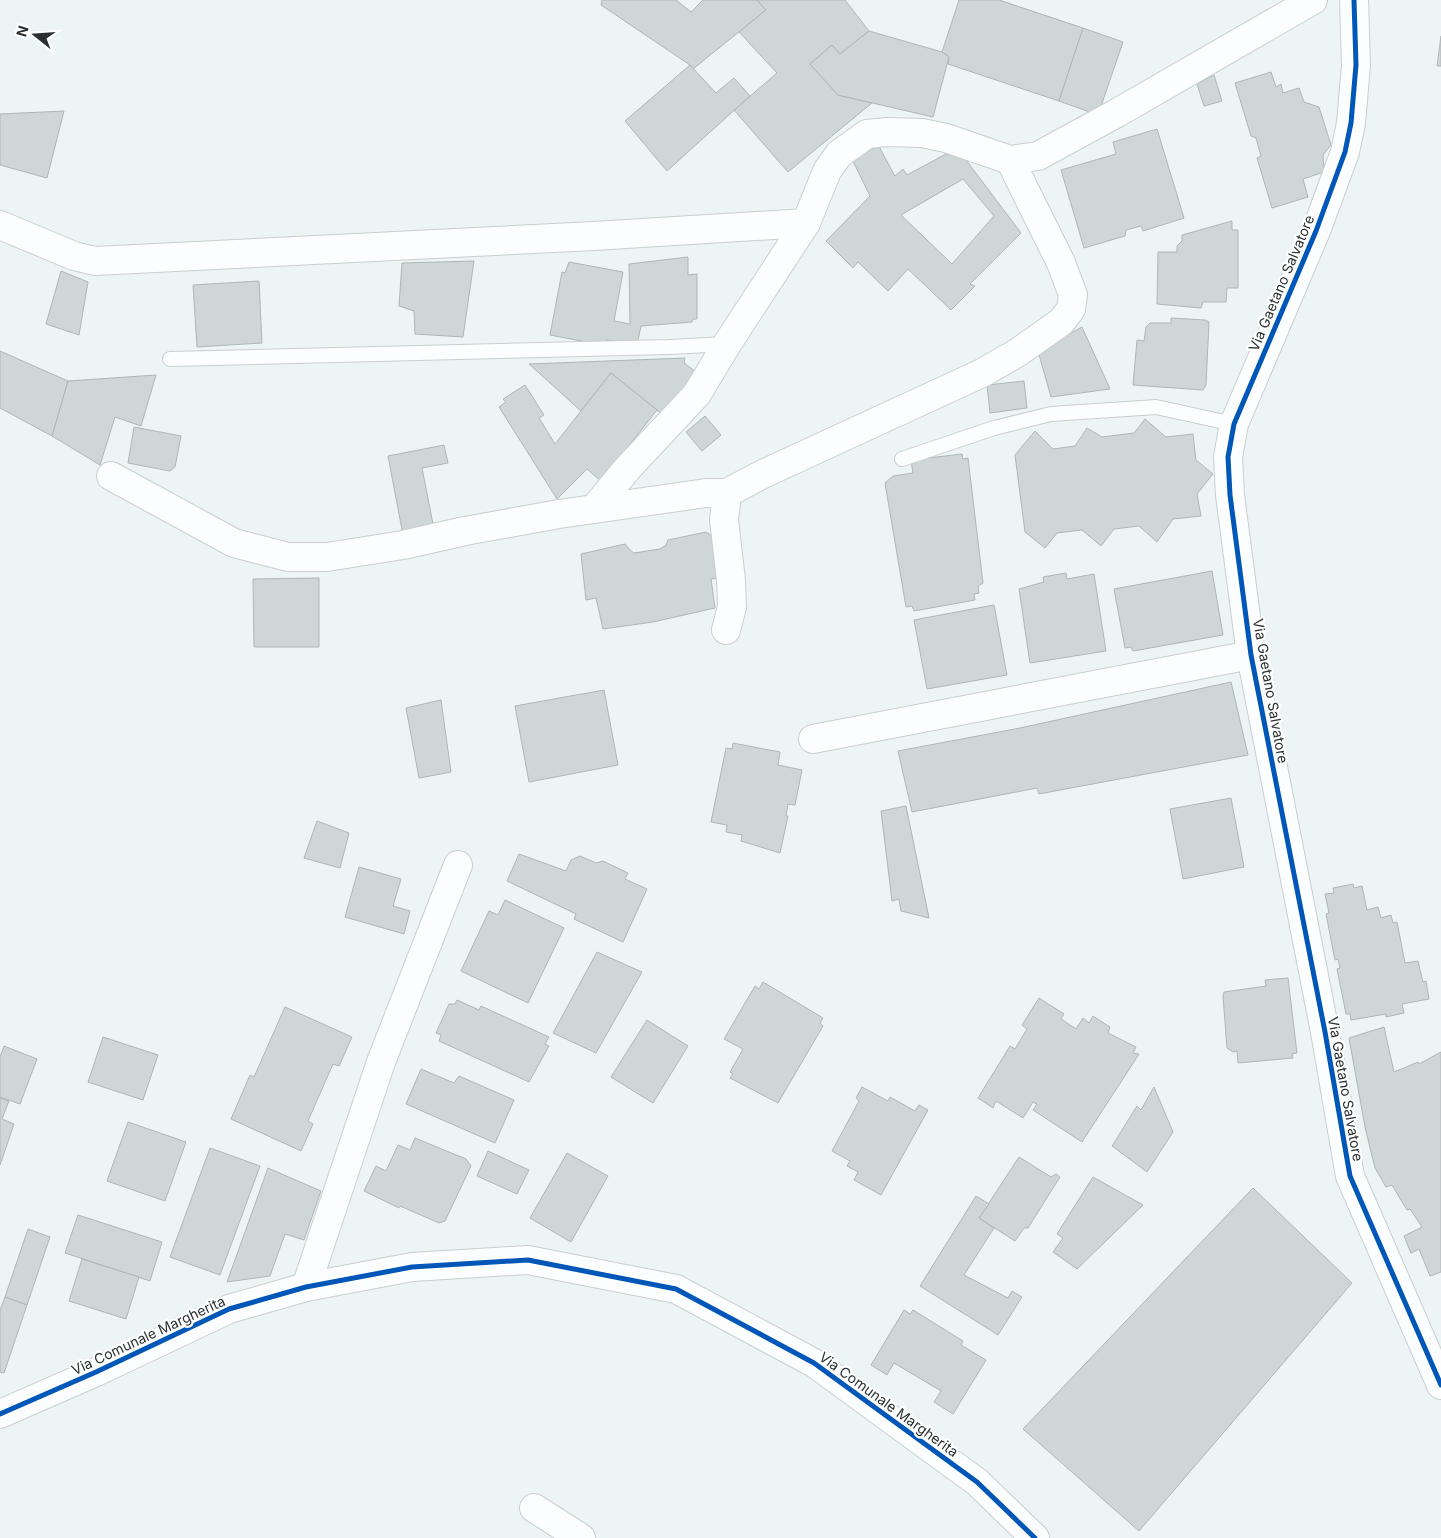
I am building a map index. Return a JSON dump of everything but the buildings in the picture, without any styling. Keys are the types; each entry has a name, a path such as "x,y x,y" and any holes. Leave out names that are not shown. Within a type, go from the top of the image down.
{"street":[{"path":"594,509 627,469 696,394 726,344 806,222 827,171 840,154 867,134 887,132 922,134 946,138 1010,160 1038,156 1117,114 1313,0"},
{"name":"Via Gaetano Salvatore","path":"1354,0 1356,65 1351,123 1345,152 1316,231 1234,424 1228,457 1230,495 1251,655 1325,1032 1350,1176 1441,1385"},
{"path":"111,476 234,543 288,558 327,558 404,545 475,529 594,509 706,493 727,493 763,474 982,373 1017,353 1061,322 1071,309 1073,295 1061,263 1010,160"},
{"path":"0,225 74,256 94,261 594,236 806,222"},
{"path":"726,630 732,608 731,580 724,520 727,493"},
{"path":"813,739 1251,655"},
{"path":"306,1288 381,1062 458,865"},
{"name":"Via Comunale Margherita","path":"0,1414 96,1372 229,1309 306,1288 412,1267 528,1260 676,1289 814,1363 978,1482 1035,1538"},
{"path":"534,1508 581,1538"}],"lane":[{"path":"170,359 726,344"},
{"path":"902,459 994,428 1051,414 1156,407 1234,424"}],"cycle path":[{"path":"1354,0 1356,65 1351,123 1345,152 1316,231 1234,424 1228,457 1230,495 1251,655 1325,1032 1350,1176 1441,1385"},
{"path":"0,1414 96,1372 229,1309 306,1287 412,1267 528,1260 676,1289 814,1363 977,1482 1035,1538"}]}
